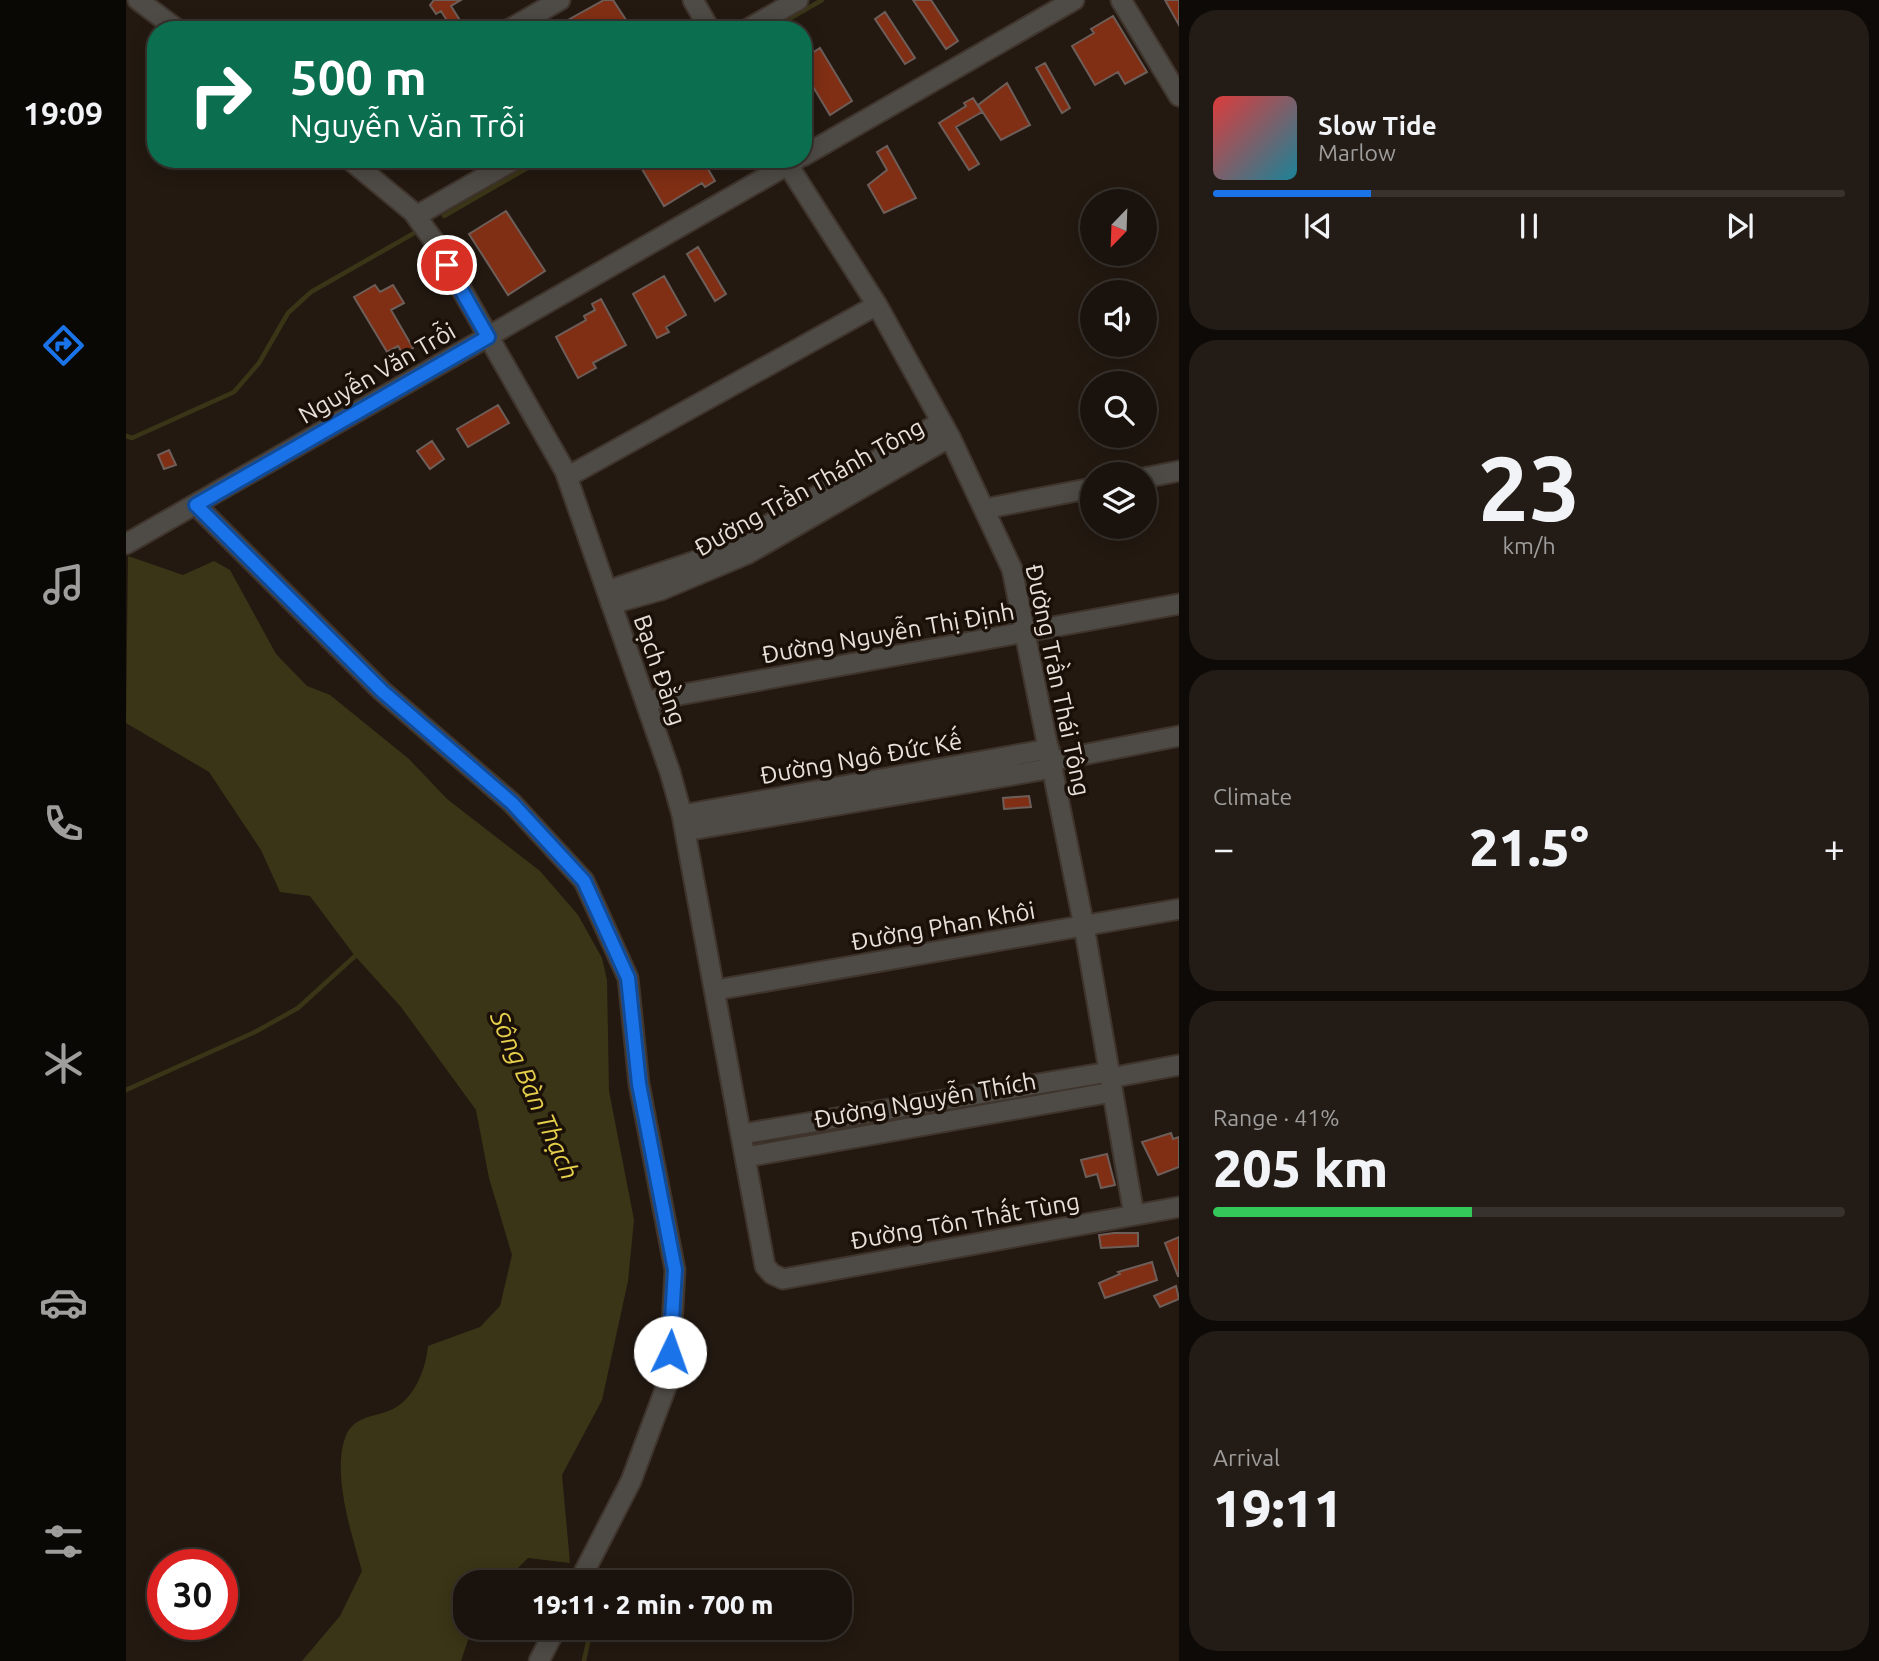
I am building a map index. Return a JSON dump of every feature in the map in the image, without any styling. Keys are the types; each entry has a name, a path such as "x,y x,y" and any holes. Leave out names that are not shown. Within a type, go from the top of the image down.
{"street":[{"path":"138,0 166,21"},
{"path":"524,21 560,0"},
{"path":"693,0 705,21"},
{"path":"762,21 798,0"},
{"name":"Nguyễn Văn Trỗi","path":"812,149 1074,0"},
{"path":"1121,0 1179,96"},
{"name":"Bạch Đằng","path":"360,168 416,216 567,477 646,701 683,823 765,1266"},
{"path":"416,216 500,168"},
{"name":"Nguyễn Văn Trỗi","path":"126,544 779,168"},
{"name":"Đường Trần Thái Tông","path":"798,168 946,430 1012,569 1084,926 1134,1215"},
{"path":"567,477 877,305"},
{"name":"Đường Trần Thánh Tông","path":"609,598 661,590 747,554 946,430"},
{"path":"1157,475 1179,471"},
{"path":"984,509 1080,490"},
{"path":"196,505 382,691 512,803 584,881 628,978 639,1084 675,1270 668,1379 631,1481 585,1570"},
{"name":"Đường Nguyễn Thị Định","path":"646,701 1179,604"},
{"name":"Đường Ngô Đức Kế","path":"683,823 1179,736"},
{"name":"Đường Phan Khôi","path":"716,990 1179,909"},
{"name":"Đường Nguyễn Thích","path":"746,1157 1179,1065"},
{"name":"Đường Nguyễn Thích","path":"742,1134 1110,1080"},
{"name":"Đường Tôn Thất Tùng","path":"765,1266 772,1274 783,1279 1179,1207"},
{"path":"539,1661 550,1640"}],"water":[{"name":"Sông Bàn Thạch","path":"128,556 183,575 214,561 230,570 276,654 307,686 330,695 409,759 447,799 540,871 578,915 602,958 607,980 609,1091 634,1220 628,1281 602,1400 562,1475 570,1563 528,1558 516,1570 453,1570 453,1640 468,1640 461,1661 302,1661 340,1616 362,1571 342,1487 342,1453 349,1430 359,1421 393,1409 407,1398 422,1373 428,1346 480,1327 500,1306 512,1255 489,1178 476,1110 401,1007 355,956 310,896 280,892 261,850 209,772 126,723"}],"building":[{"path":"434,0 461,0 451,6 460,21 447,21 441,11 436,14 430,5"},
{"path":"604,0 613,0 627,21 566,21"},
{"path":"913,0 931,0 958,41 946,49"},
{"path":"1165,0 1179,0 1179,25"},
{"path":"885,12 915,58 905,64 875,19"},
{"path":"1113,16 1147,72 1125,84 1118,72 1095,85 1072,46 1094,33 1091,29"},
{"path":"820,48 852,101 830,115 812,85 812,53"},
{"path":"1045,63 1070,108 1062,113 1036,68"},
{"path":"1007,83 1030,125 1001,140 978,105"},
{"path":"973,98 982,112 956,127 979,164 969,170 939,123 966,106 964,103"},
{"path":"887,146 916,198 884,213 868,185 887,170 877,152"},
{"path":"641,168 707,168 715,181 705,187 702,183 664,206"},
{"path":"506,211 545,271 508,295 469,234"},
{"path":"698,247 726,294 715,301 687,254"},
{"path":"664,276 686,315 666,327 669,332 657,338 633,294"},
{"path":"375,285 380,292 393,285 404,303 391,310 413,348 403,354 398,346 387,352 354,297"},
{"path":"601,299 626,345 593,363 596,368 578,378 556,337 586,320 584,316 595,310 592,304"},
{"path":"498,405 509,423 468,447 457,429"},
{"path":"432,441 444,459 430,469 417,451"},
{"path":"169,450 176,465 164,469 158,455"},
{"path":"1029,796 1031,807 1004,809 1003,798"},
{"path":"1171,1133 1173,1139 1179,1137 1179,1167 1158,1175 1142,1142"},
{"path":"1107,1154 1115,1185 1101,1188 1097,1174 1086,1177 1081,1160"},
{"path":"1138,1233 1138,1246 1101,1248 1099,1235"},
{"path":"1179,1237 1179,1276 1178,1276 1165,1243"},
{"path":"1152,1262 1157,1280 1105,1298 1099,1283 1120,1274 1118,1272"},
{"path":"1176,1286 1179,1299 1160,1307 1154,1296"}],"waterway":[{"path":"786,21 822,0"},
{"path":"444,216 527,168"},
{"path":"126,436 132,438 234,392 259,363 288,313 311,292 416,232"},
{"path":"126,1090 255,1032 298,1008 355,956"},
{"path":"584,1661 588,1640"}],"route":[{"path":"447,265 488,337 196,505 382,691 512,803 584,881 628,978 639,1084 675,1270 670,1352"}]}
